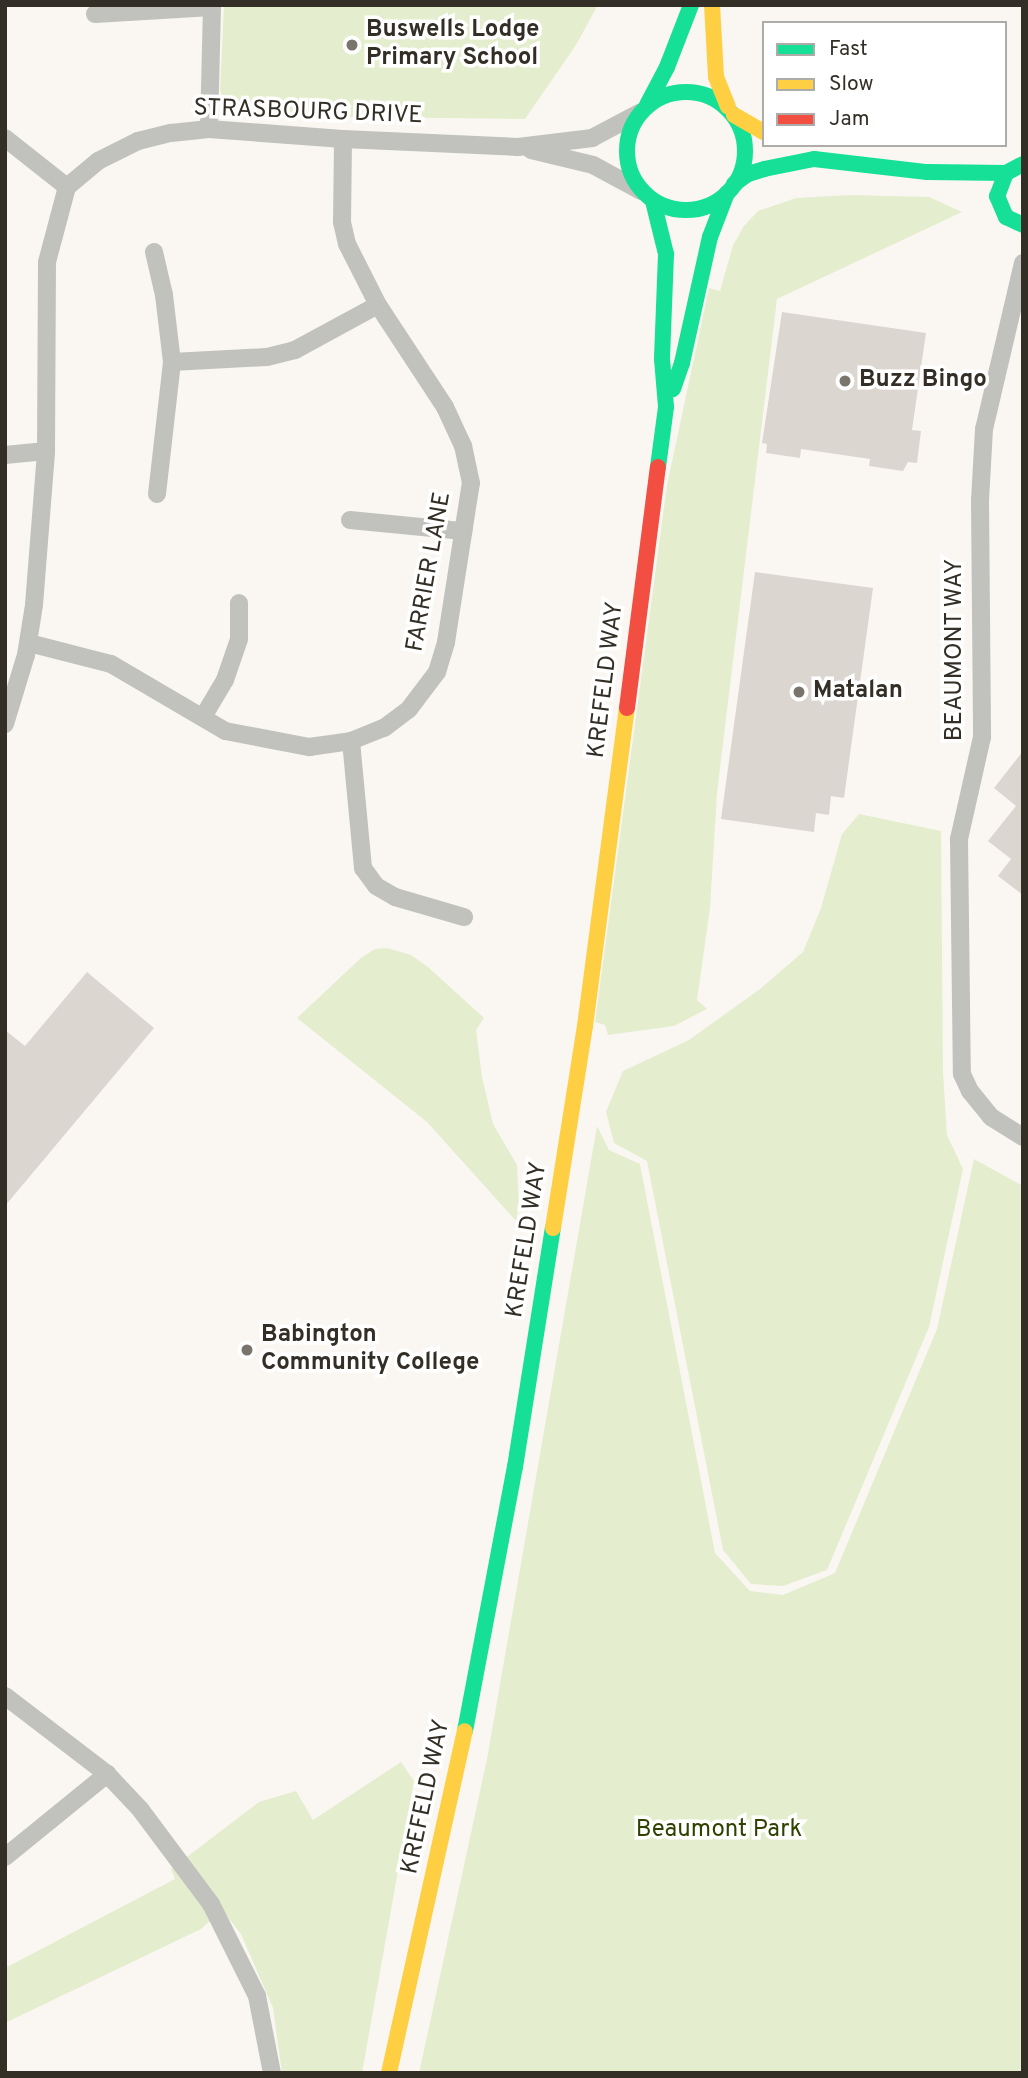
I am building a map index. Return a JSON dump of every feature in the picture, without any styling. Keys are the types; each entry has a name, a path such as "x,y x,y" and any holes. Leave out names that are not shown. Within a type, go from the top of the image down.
{"main road":[{"path":"691,5 667,67 643,109 626,147 632,176 647,196 678,210 698,209 756,171 814,159 927,172 1006,173 1023,164"},
{"path":"712,5 716,77 744,138 745,158 731,189"},
{"path":"643,109 678,92 696,92 762,131"},
{"path":"795,147 814,159"},
{"path":"927,172 997,196"},
{"path":"1006,173 997,196 1006,217 1023,225"},
{"name":"KREFELD WAY","path":"666,407 682,363 710,237 731,189"},
{"name":"KREFELD WAY","path":"389,2073 453,1792 517,1453 585,1026 666,407 662,359 666,254 647,196"}],"street":[{"path":"95,17 212,6 209,129"},
{"name":"STRASBOURG DRIVE","path":"67,187 98,161 138,141 209,129 343,139 519,147 592,138 643,109"},
{"path":"5,138 67,187 47,262 46,451 29,643 5,724"},
{"name":"FARRIER LANE","path":"29,643 111,664 225,730 309,747 351,741 384,728 409,709 437,672 446,642 471,483 463,446 445,407 378,305 354,262 342,222 343,139"},
{"name":"STRASBOURG DRIVE","path":"519,147 593,164 647,196"},
{"path":"154,252 164,295 172,362 157,494"},
{"name":"BEAUMONT WAY","path":"1023,263 984,429 981,500 982,737 959,839 962,1074 970,1091 991,1117 1023,1138"},
{"path":"172,362 267,358 295,350 378,305"},
{"path":"5,455 46,451"},
{"path":"350,520 463,531"},
{"path":"203,717 225,680 239,639 239,603"},
{"path":"351,741 363,867 376,886 395,897 464,917"},
{"path":"5,1696 107,1774 140,1809 211,1904 257,1996 272,2073"},
{"path":"5,1857 107,1774"}],"green space":[{"name":"Buswells Lodge Primary School","path":"224,5 598,5 576,45 525,119 346,117 234,109 224,101 220,90"},
{"path":"850,195 929,197 962,212 777,299 717,793 710,908 697,1000 707,1009 674,1026 608,1035 605,1025 595,1022 667,485 709,288 720,291 733,245 744,226 758,211 796,198"},
{"path":"859,814 941,831 943,1072 947,1135 963,1169 929,1327 827,1570 783,1586 751,1584 723,1550 647,1161 614,1143 606,1112 623,1071 689,1040 760,989 803,952 821,908 842,834"},
{"path":"387,948 411,955 428,967 484,1018 476,1030 482,1077 493,1124 517,1165 519,1206 516,1221 427,1122 297,1018 362,957 375,949"},
{"name":"Beaumont Park","path":"597,1126 609,1150 640,1164 715,1553 750,1591 783,1595 835,1573 937,1329 974,1159 1023,1186 1023,2073 419,2073 487,1759"},
{"path":"401,1762 414,1781 362,2073 282,2073 273,2008 241,1934 222,1910 201,1929 5,2023 5,1968 175,1879 171,1869 259,1802 296,1791 313,1820"}],"building":[{"name":"Buzz Bingo","path":"782,312 926,333 912,430 921,431 917,463 908,462 903,471 869,466 870,459 801,449 800,458 766,453 767,444 762,443"},
{"name":"Matalan","path":"755,572 873,588 844,798 831,796 829,815 816,813 814,832 721,819"},
{"path":"1023,751 1023,895 998,876 1011,859 988,841 1016,806 994,788"},
{"path":"87,972 154,1028 5,1206 5,1030 25,1046"}],"traffic: fast":[{"path":"647,105 667,67 691,5"},
{"path":"686,92 709,96 728,109 741,128 745,151 741,174 728,193 709,206 686,210 663,206 644,193 631,174 627,151 631,128 644,109 663,96 686,92"},
{"path":"734,184 748,174 814,159 927,172 1006,173"},
{"path":"1023,164 1006,173 997,196 1006,217 1023,225"},
{"path":"673,389 682,363 710,237 727,193"},
{"path":"653,201 666,254 662,359 666,407 658,467"},
{"path":"465,1731 515,1467 553,1228"}],"traffic: slow":[{"path":"712,5 716,77 728,107"},
{"path":"734,115 762,131"},
{"path":"553,1228 585,1026 627,708"},
{"path":"389,2073 465,1731"}],"traffic: jam":[{"path":"627,708 658,467"}],"place":[{"name":"Buswells Lodge Primary School","path":"352,45"},
{"name":"Buzz Bingo","path":"845,381"},
{"name":"Matalan","path":"799,692"},
{"name":"Babington Community College","path":"247,1350"}]}
